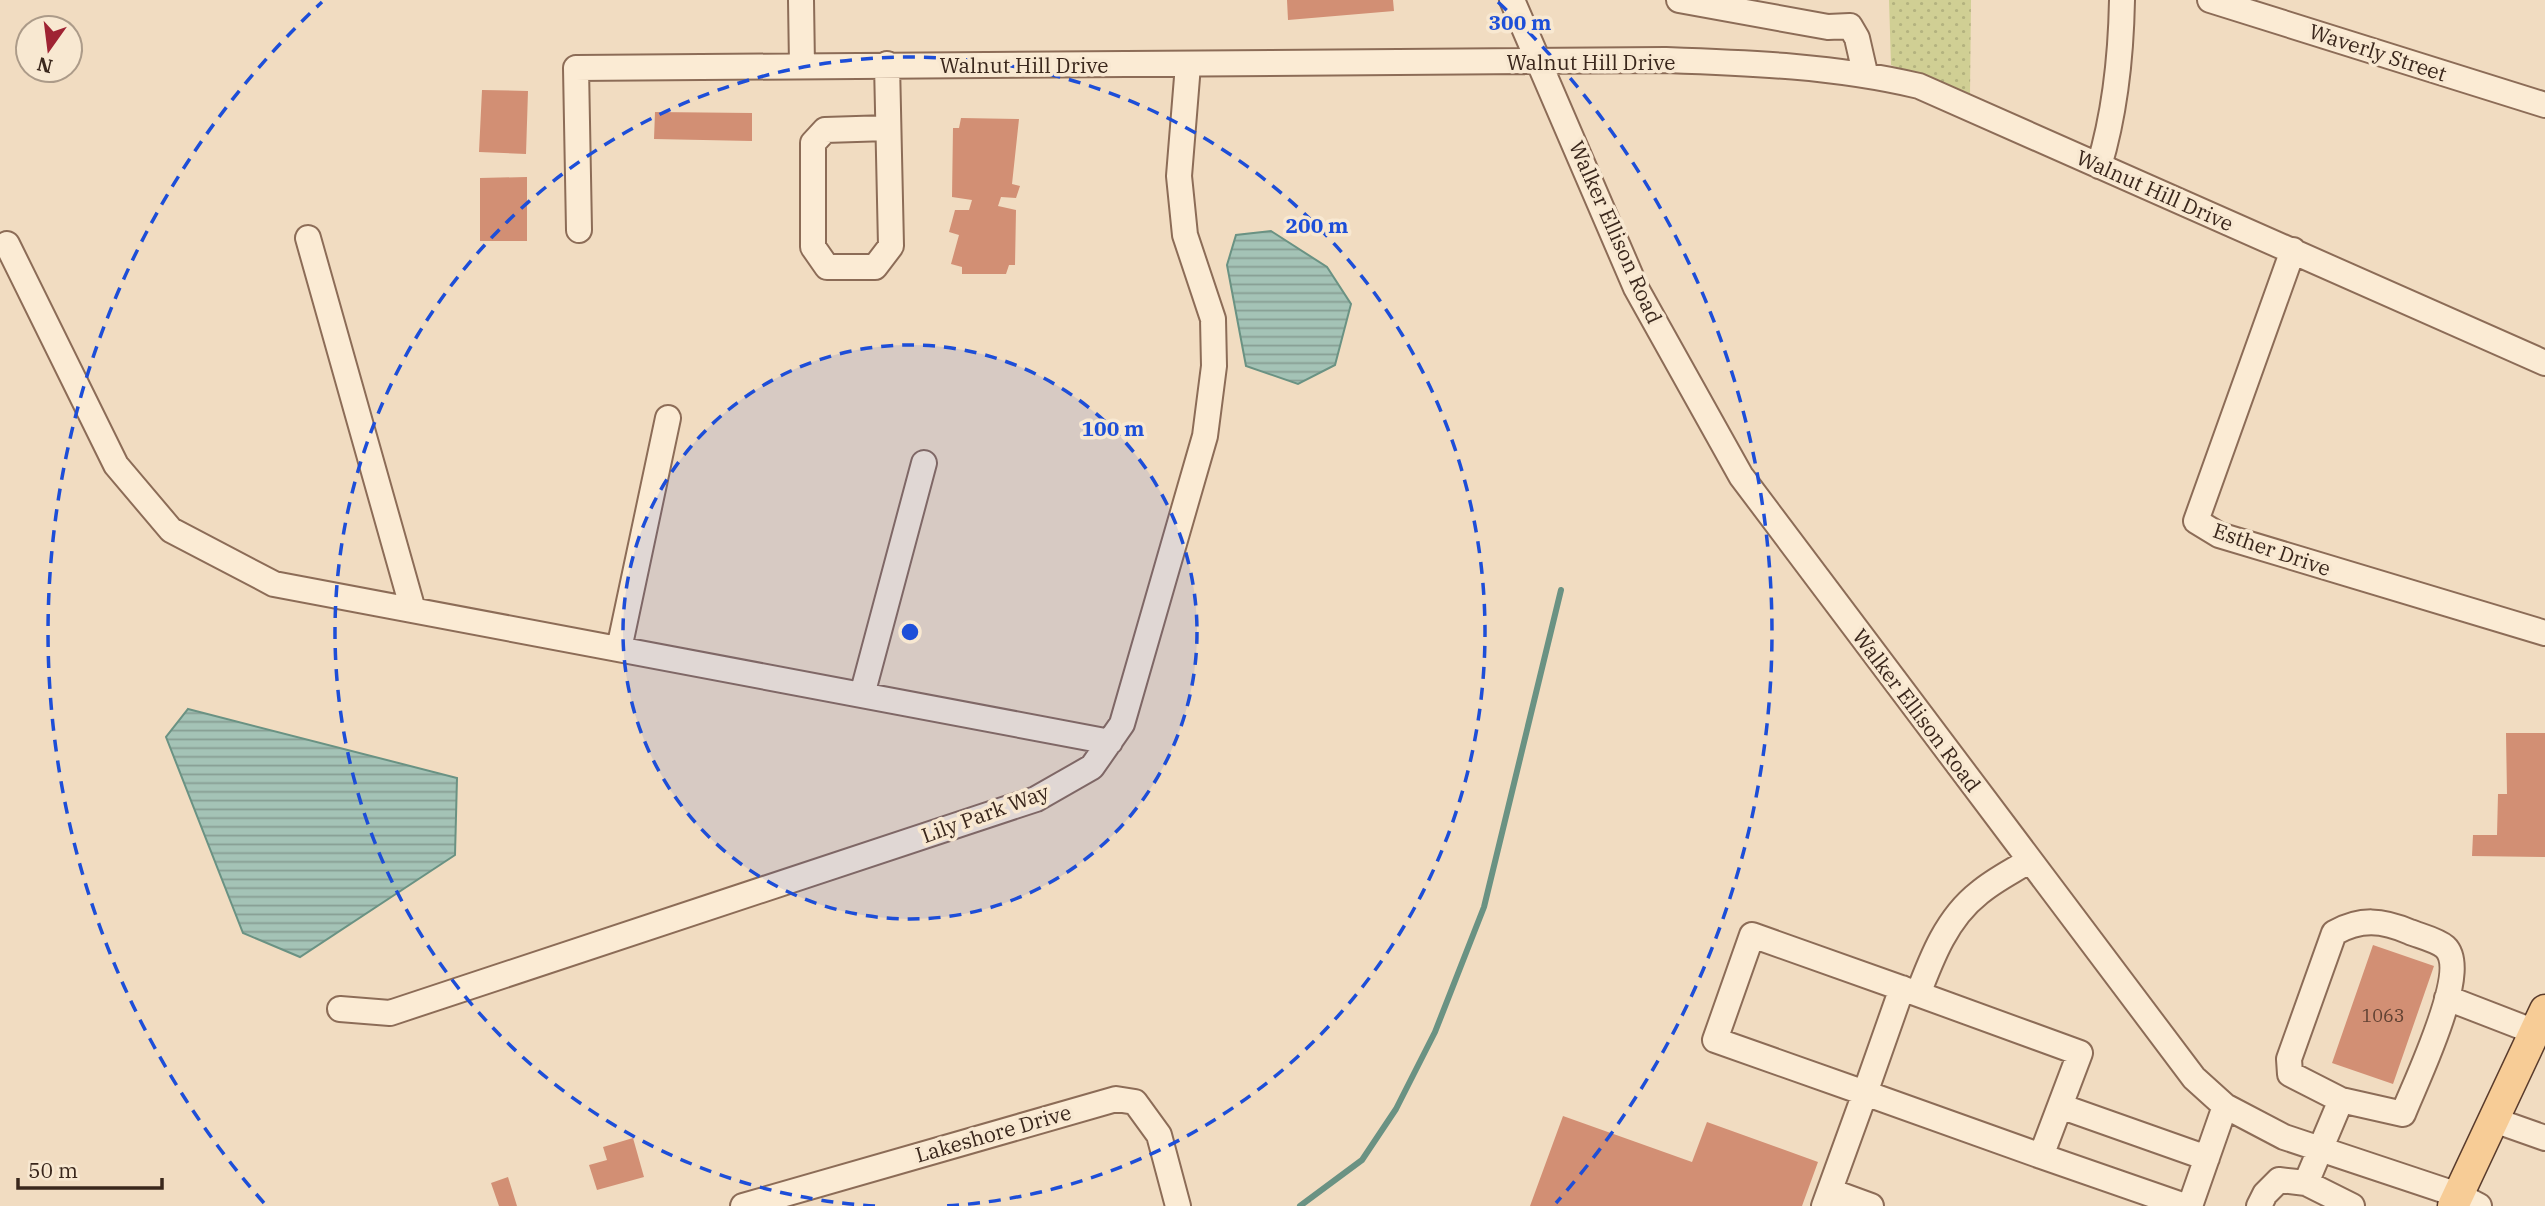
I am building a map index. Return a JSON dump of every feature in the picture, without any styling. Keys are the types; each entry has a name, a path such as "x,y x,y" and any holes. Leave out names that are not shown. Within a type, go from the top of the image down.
{"main road":[{"path":"2464,1202 2494,1119 2541,1021"}],"street":[{"path":"801,0 802,65"},
{"name":"Walker Ellison Road","path":"1512,0 1541,62 1636,288 1741,476 2194,1078 2225,1106 2284,1137 2464,1202"},
{"path":"1679,0 1815,25 1850,26 1857,38 1865,73"},
{"path":"2099,166 2108,136 2122,36 2122,0"},
{"name":"Waverly Street","path":"2210,0 2545,105"},
{"name":"Walnut Hill Drive","path":"579,230 576,68 1678,61 1824,68 1865,73 1919,86 2545,363"},
{"path":"887,64 891,246 874,267 827,267 813,247 813,142 825,130 888,128"},
{"name":"Lily Park Way","path":"340,1009 390,1013 1036,799 1092,767 1122,724 1205,436 1214,366 1213,319 1185,235 1179,176 1188,65"},
{"path":"308,238 413,610"},
{"path":"7,244 116,465 172,530 274,584 1110,742"},
{"name":"Esther Drive","path":"2293,250 2196,521 2219,535 2545,633"},
{"path":"618,649 668,418"},
{"path":"862,695 924,463"},
{"path":"1871,1206 1827,1199 1865,1093 1910,991 1956,916 1979,893 2029,860"},
{"path":"2373,921 2394,925 2445,947 2453,961 2448,998 2403,1114 2341,1100 2290,1074 2290,1059 2334,933 2352,923 2373,921"},
{"path":"2041,1156 2080,1053 1752,935 1715,1040 2041,1156 2188,1206 2225,1106"},
{"path":"2448,998 2541,1021"},
{"name":"Lakeshore Drive","path":"743,1206 1116,1099 1135,1102 1159,1135 1178,1206"},
{"path":"2306,1184 2341,1100"},
{"path":"2060,1106 2207,1158"},
{"path":"2494,1119 2545,1138"},
{"path":"2259,1206 2265,1194 2279,1180 2306,1184 2352,1206"}],"shaded area":[{"path":"1889,0 1971,0 1970,95 1891,65"},
{"path":"1271,231 1327,267 1351,304 1335,365 1298,384 1246,366 1227,265 1236,235"},
{"path":"188,709 457,778 455,855 300,957 243,933 166,737"}],"building":[{"path":"1287,0 1393,0 1394,11 1288,20"},
{"path":"482,90 528,91 526,154 479,152"},
{"path":"655,112 752,113 752,141 654,139"},
{"path":"961,118 1019,119 1012,184 1020,186 1016,198 1001,197 998,206 1016,210 1015,265 1009,265 1006,274 962,274 962,267 951,264 959,235 949,232 955,210 969,210 972,200 952,197 953,128 959,128"},
{"path":"527,177 527,241 480,241 480,178"},
{"path":"2506,733 2545,733 2545,857 2472,856 2473,835 2497,835 2498,794 2507,794"},
{"path":"2373,945 2434,966 2393,1084 2332,1063"},
{"path":"1563,1116 1692,1162 1707,1122 1818,1162 1802,1206 1530,1206"},
{"path":"633,1138 644,1177 597,1190 589,1165 607,1160 603,1147"},
{"path":"508,1177 517,1206 499,1206 491,1183"}],"waterway":[{"path":"1300,1206 1362,1160 1396,1109 1435,1032 1484,907 1561,590"}]}
